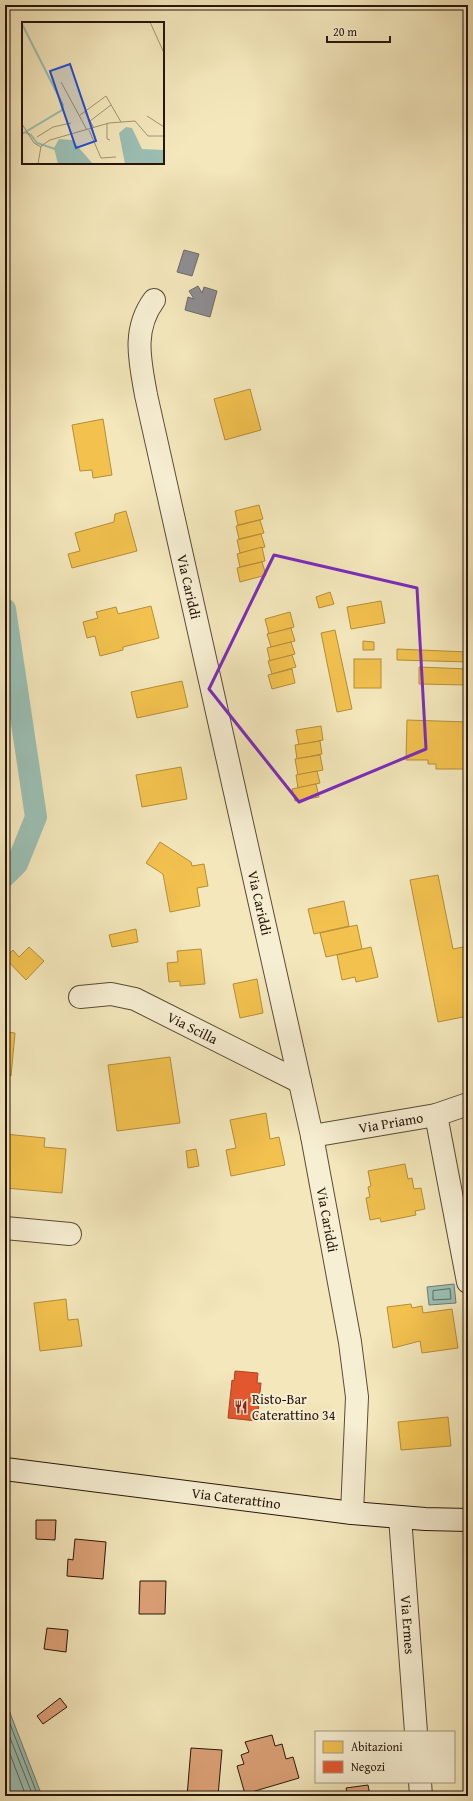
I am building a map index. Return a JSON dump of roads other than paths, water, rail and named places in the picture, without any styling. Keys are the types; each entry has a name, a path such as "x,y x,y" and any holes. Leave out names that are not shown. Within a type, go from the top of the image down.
{"street":[{"name":"Via Cariddi","path":"154,300 144,315 140,332 141,366 146,395 312,1136 356,1382 357,1414 352,1512"},
{"name":"Via Scilla","path":"80,997 111,994 136,999 300,1082"},
{"name":"Via Priamo","path":"312,1136 436,1115 468,1104"},
{"path":"436,1115 468,1282"},
{"path":"5,1228 70,1234"},
{"name":"Via Caterattino","path":"5,1469 352,1512 400,1517 468,1520"},
{"name":"Via Ermes","path":"400,1517 416,1731"},
{"path":"420,1783 421,1796"}],"water":[{"path":"454,1284 456,1303 429,1305 427,1287"},
{"path":"5,1700 42,1796 5,1796"}],"waterway":[{"path":"5,609 36,817 17,864 5,876"}],"place":[{"name":"Risto-Bar Caterattino 34","path":"241,1407"}]}
